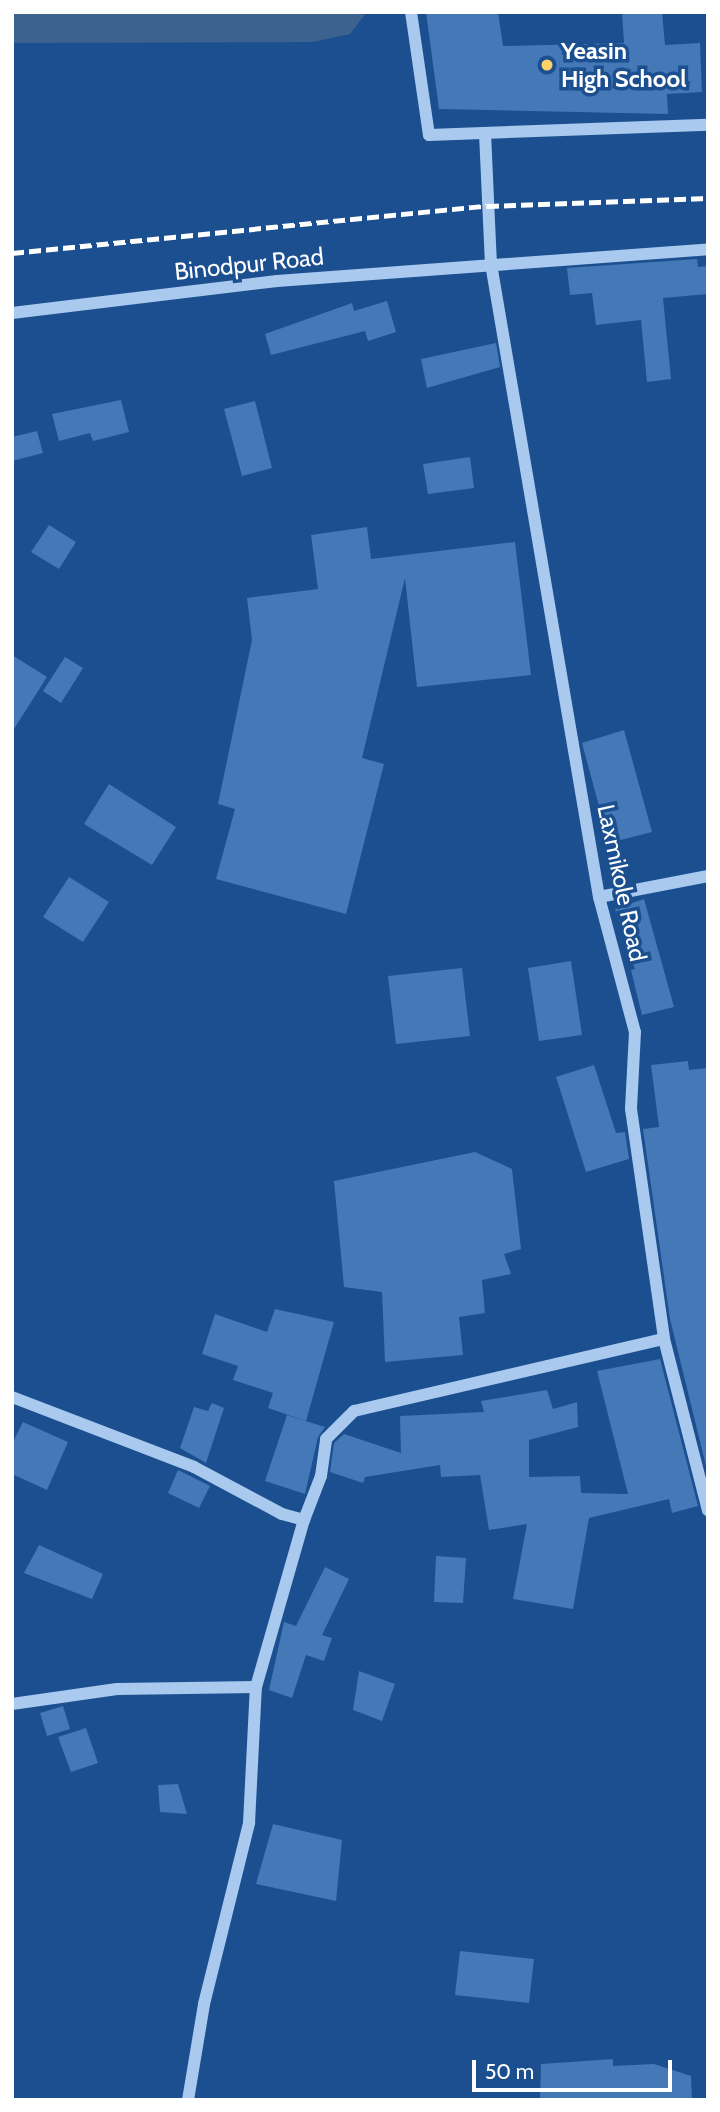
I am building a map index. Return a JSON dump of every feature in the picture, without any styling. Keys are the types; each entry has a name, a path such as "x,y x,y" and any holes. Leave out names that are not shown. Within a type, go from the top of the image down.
{"street":[{"path":"411,12 429,135 708,125"},
{"name":"Laxmikole Road","path":"485,133 491,264 599,897 635,1032 631,1109 664,1339 708,1510"},
{"name":"Binodpur Road","path":"12,313 277,281 708,249"},
{"path":"599,897 708,876"},
{"path":"188,2100 204,2004 249,1823 256,1687 304,1520 321,1476 326,1439 354,1410 664,1339"},
{"path":"12,1397 194,1467 282,1514 304,1520"},
{"path":"12,1704 117,1689 256,1687"}],"water":[{"path":"12,12 367,12 350,34 313,42 12,43"}],"building":[{"name":"Yeasin High School","path":"426,12 498,12 503,46 624,43 622,12 662,12 665,45 700,43 702,92 667,94 668,114 439,109"},
{"path":"697,259 698,267 708,266 708,294 663,298 671,379 647,382 641,320 596,325 592,293 570,295 567,268"},
{"path":"387,301 396,332 368,341 365,331 271,355 265,334 352,303 354,311"},
{"path":"496,343 500,367 427,388 421,359"},
{"path":"121,400 129,432 93,441 90,433 59,441 52,414"},
{"path":"255,401 272,468 242,476 224,409"},
{"path":"37,431 43,453 12,461 12,437"},
{"path":"470,457 474,488 428,494 423,464"},
{"path":"49,525 76,542 59,569 31,552"},
{"path":"367,527 371,559 515,542 531,675 417,687 405,578 362,758 384,764 346,914 216,879 235,809 218,804 252,640 247,598 318,589 311,535"},
{"path":"12,655 47,677 12,732"},
{"path":"65,657 83,668 61,703 43,691"},
{"path":"624,730 652,832 609,843 582,743"},
{"path":"109,784 176,827 152,865 84,824"},
{"path":"69,877 109,902 83,942 43,917"},
{"path":"644,899 674,1007 642,1015 631,970 635,969 615,909"},
{"path":"571,961 582,1035 539,1041 528,968"},
{"path":"462,968 470,1036 396,1044 388,976"},
{"path":"688,1061 689,1070 708,1068 708,1474 670,1319 643,1129 659,1127 651,1065"},
{"path":"594,1065 616,1133 625,1132 629,1159 586,1172 556,1077"},
{"path":"475,1152 512,1169 521,1249 504,1254 511,1274 482,1280 485,1313 459,1317 463,1355 385,1362 382,1292 344,1287 334,1181"},
{"path":"275,1309 334,1322 306,1421 268,1408 273,1393 233,1380 238,1366 202,1354 215,1314 267,1332"},
{"path":"660,1359 698,1506 672,1513 669,1499 589,1518 573,1609 513,1599 527,1524 489,1530 480,1475 441,1477 440,1465 365,1477 363,1483 330,1472 334,1443 344,1434 401,1453 400,1416 484,1412 481,1401 547,1390 553,1409 577,1402 578,1427 529,1440 529,1477 580,1476 581,1493 628,1494 597,1371"},
{"path":"212,1403 224,1408 206,1463 180,1448 194,1407 208,1411"},
{"path":"287,1415 325,1427 318,1437 305,1494 265,1481"},
{"path":"23,1422 68,1442 47,1490 12,1474 12,1444"},
{"path":"178,1470 210,1486 199,1508 168,1493"},
{"path":"39,1545 103,1574 92,1599 24,1573"},
{"path":"436,1556 466,1558 463,1603 434,1602"},
{"path":"325,1567 349,1579 322,1635 332,1638 324,1661 306,1655 292,1698 269,1690 284,1622 296,1626"},
{"path":"359,1671 395,1684 382,1721 353,1710"},
{"path":"63,1706 70,1729 47,1736 40,1713"},
{"path":"86,1728 98,1763 71,1772 58,1737"},
{"path":"178,1784 187,1814 160,1812 158,1785"},
{"path":"273,1824 342,1840 336,1901 256,1884"},
{"path":"460,1951 534,1959 529,2003 455,1995"},
{"path":"613,2059 613,2066 654,2064 691,2076 692,2100 540,2100 541,2064"}],"railway":[{"path":"12,253 487,206 708,198"}],"place":[{"name":"Yeasin High School","path":"547,65"}]}
